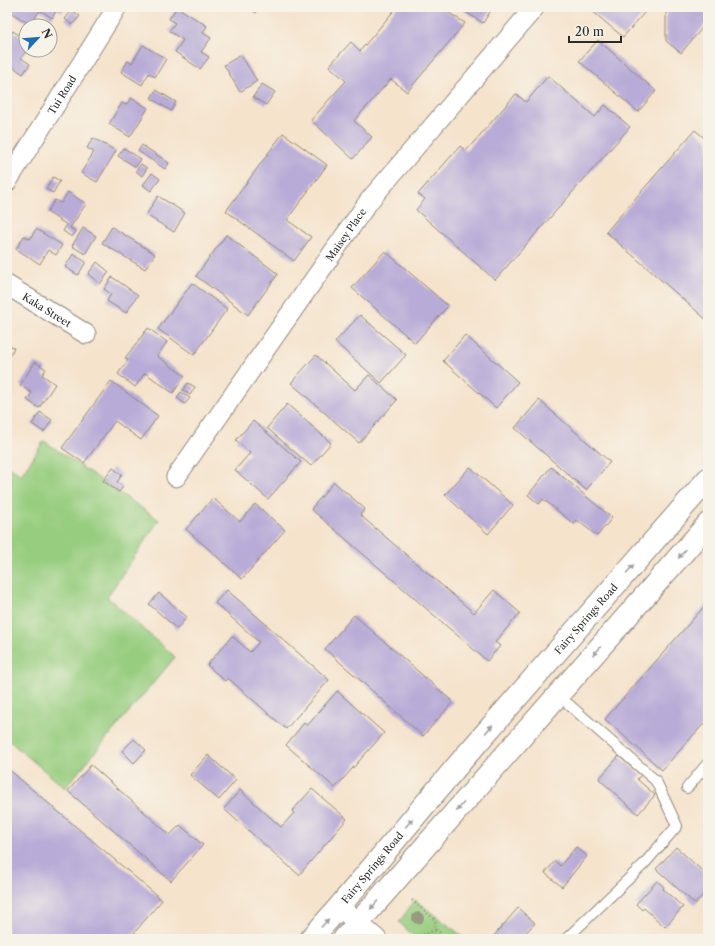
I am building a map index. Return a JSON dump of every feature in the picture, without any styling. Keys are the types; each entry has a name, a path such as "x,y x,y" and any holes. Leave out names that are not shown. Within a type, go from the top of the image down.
{"highway":[{"name":"Fairy Springs Road","path":"311,939 340,907 463,759 708,479"},
{"path":"344,939 708,524"},
{"path":"463,759 486,778"}],"street":[{"name":"Tui Road","path":"7,182 117,7"},
{"name":"Maisey Place","path":"176,478 369,201 534,7"},
{"name":"Kaka Street","path":"7,285 86,334"},
{"path":"340,907 377,939"}],"lane":[{"path":"558,695 656,780 677,826 644,864 566,939"},
{"path":"687,788 708,763"}],"path":[{"path":"412,900 435,920 436,930 449,939"},
{"path":"412,939 436,930"}],"green space":[{"path":"44,441 159,520 107,597 175,657 65,788 7,739 7,466 21,475"},
{"path":"415,900 466,939 436,939 432,936 425,939 417,939 399,922"}],"building":[{"path":"7,7 65,7 62,12 57,9 52,18 40,10 35,18 20,18 7,10"},
{"path":"177,7 207,26 203,33 211,38 201,52 209,57 200,69 175,52 183,40 169,31 175,23 169,19"},
{"path":"248,7 260,7 256,13"},
{"path":"397,7 440,7 465,23 407,92 391,79 354,121 372,137 353,159 311,120 346,81 329,66 351,42 360,51"},
{"path":"458,7 493,7 483,23"},
{"path":"594,7 639,7 645,12 623,37 591,10"},
{"path":"666,7 708,7 708,21 681,53 666,41"},
{"path":"72,10 80,16 72,25 65,19"},
{"path":"13,31 18,34 18,58 21,58 30,64 23,74 7,63 7,40"},
{"path":"598,40 656,91 638,112 579,61"},
{"path":"143,45 166,59 155,77 149,73 142,85 121,72 128,61 132,63"},
{"path":"241,55 257,81 240,92 224,65"},
{"path":"548,76 595,117 605,105 630,127 495,280 416,210 425,199 418,194 460,146 466,151 516,94 526,102"},
{"path":"262,84 275,92 266,105 253,97"},
{"path":"156,90 176,102 171,111 151,98"},
{"path":"131,98 148,108 130,137 109,124 122,103 126,105"},
{"path":"695,130 708,141 708,321 606,232"},
{"path":"283,133 327,165 287,220 311,237 294,261 226,211"},
{"path":"93,138 116,151 97,182 81,173 94,152 87,148"},
{"path":"142,145 169,163 165,169 138,151"},
{"path":"124,148 141,159 136,167 118,156"},
{"path":"141,164 147,168 142,176 136,171"},
{"path":"152,173 160,179 151,191 143,185"},
{"path":"53,177 60,181 53,193 46,189"},
{"path":"68,192 86,204 70,228 76,231 72,237 63,231 67,225 47,212 55,200 61,203"},
{"path":"158,196 185,213 174,232 146,215"},
{"path":"112,227 155,254 145,269 102,243"},
{"path":"83,228 96,236 85,254 72,246"},
{"path":"36,229 62,245 56,255 48,250 40,264 16,249 24,236 30,239"},
{"path":"226,235 278,274 248,315 196,276"},
{"path":"385,251 448,306 415,343 352,288"},
{"path":"73,254 86,262 78,275 65,267"},
{"path":"97,262 109,272 100,284 88,274"},
{"path":"112,277 138,295 126,313 107,301 111,294 104,289"},
{"path":"192,283 227,309 194,355 158,329"},
{"path":"360,315 406,355 381,383 335,342"},
{"path":"148,328 167,342 157,356 185,376 173,393 145,373 135,387 118,374 128,360 125,358"},
{"path":"465,335 518,382 496,408 443,361"},
{"path":"7,344 14,348 7,360"},
{"path":"316,355 355,390 369,375 397,400 359,443 291,383"},
{"path":"35,362 46,369 42,375 55,384 39,408 27,400 32,393 20,385"},
{"path":"111,381 158,416 141,440 115,421 84,463 62,448"},
{"path":"188,383 195,387 190,395 183,390"},
{"path":"181,392 190,398 185,404 177,398"},
{"path":"539,400 610,462 586,490 515,428"},
{"path":"287,404 331,443 311,466 267,428"},
{"path":"40,412 52,420 44,432 32,424"},
{"path":"253,421 301,462 268,499 235,470 250,453 236,440"},
{"path":"470,467 513,505 488,534 445,495"},
{"path":"551,467 612,518 597,536 577,520 574,524 543,499 539,504 528,495"},
{"path":"113,468 122,475 117,482 123,487 119,492 103,481"},
{"path":"334,482 365,509 360,515 474,613 494,590 520,613 495,642 500,646 487,661 311,509"},
{"path":"213,498 240,522 255,504 285,530 242,579 186,529"},
{"path":"227,590 329,680 286,729 228,678 225,681 207,665 232,636 250,652 259,642 215,603"},
{"path":"159,593 187,617 177,629 149,604"},
{"path":"708,602 708,719 662,770 605,719"},
{"path":"354,615 453,702 423,736 325,649"},
{"path":"337,691 384,733 335,788 286,745 304,723 307,726"},
{"path":"134,739 146,750 134,763 122,751"},
{"path":"208,755 236,780 219,800 190,775"},
{"path":"619,756 641,775 637,779 655,795 638,814 599,779"},
{"path":"91,765 170,835 180,825 203,845 171,881 68,791"},
{"path":"7,768 162,900 129,939 7,939"},
{"path":"312,789 347,819 299,875 224,809 240,790 281,827 294,813 292,811"},
{"path":"576,847 587,856 562,887 545,873 555,861 560,866"},
{"path":"676,847 708,876 708,889 695,904 656,869"},
{"path":"657,881 664,887 663,889 683,907 665,927 644,908 642,910 636,904"},
{"path":"518,908 535,923 520,939 493,939 492,938"}]}
